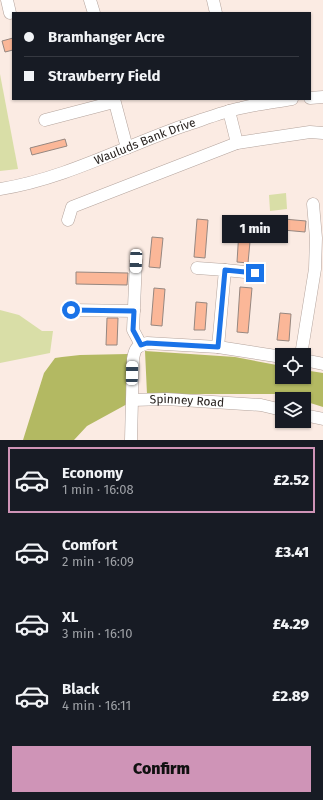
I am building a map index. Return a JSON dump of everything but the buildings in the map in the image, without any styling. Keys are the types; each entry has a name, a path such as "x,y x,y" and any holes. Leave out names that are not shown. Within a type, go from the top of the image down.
{"street":[{"path":"7,0 10,13"},
{"path":"90,0 94,12"},
{"path":"213,0 216,12"},
{"path":"311,98 323,98"},
{"name":"Wauluds Bank Drive","path":"0,189 13,187 62,173 236,106 284,100"},
{"path":"45,120 114,101 127,148"},
{"path":"236,106 237,143"},
{"path":"68,220 72,207 237,143 310,132 323,133"},
{"path":"302,348 315,269 316,238 313,204"},
{"path":"136,261 133,330 141,345"},
{"path":"197,268 255,273"},
{"path":"218,347 225,270"},
{"path":"71,310 134,311"},
{"path":"132,400 133,359 135,350 141,345 147,343 218,347 275,356"},
{"path":"311,361 323,364"},
{"name":"Spinney Road","path":"131,440 132,400 166,399 261,405 275,408"},
{"path":"311,416 323,419"}],"green space":[{"path":"0,74 18,169 0,171"},
{"path":"286,193 287,209 270,211 269,195"},
{"path":"0,310 19,315 42,331 53,331 50,353 0,363"},
{"path":"145,351 235,357 275,365 275,384 311,384 311,371 323,373 323,407 311,403 311,392 275,392 275,394 147,394"},
{"path":"128,354 129,403 87,426 74,440 23,440 44,373 55,358 80,355"}],"route":[{"path":"71,310 134,311 133,330 141,345 147,343 218,347 225,270 255,273"}]}
